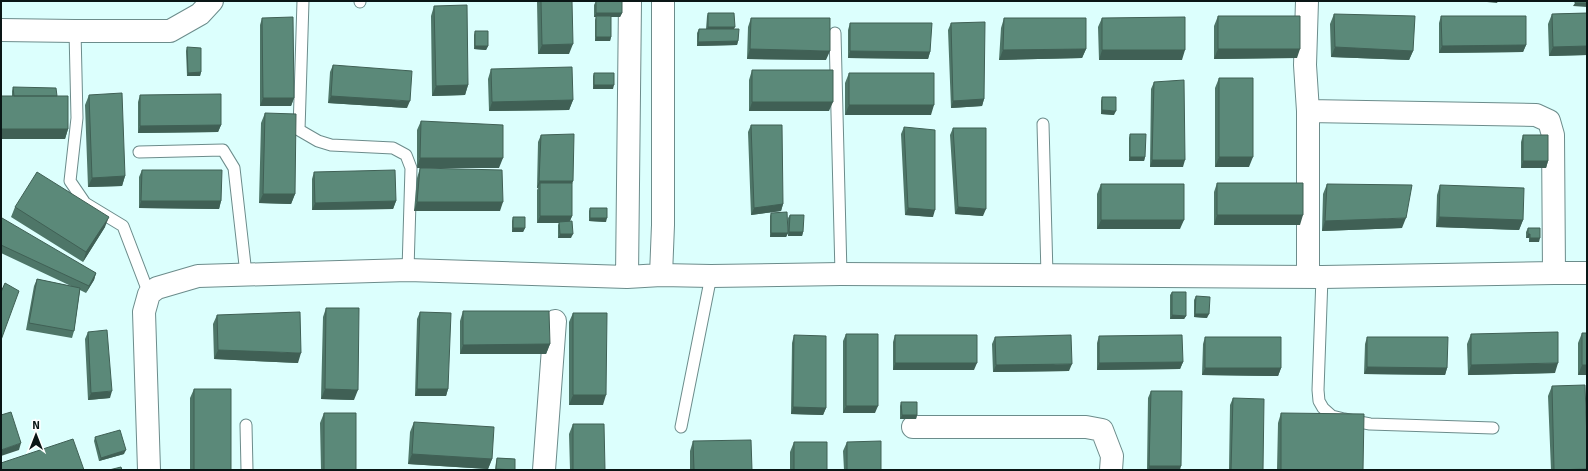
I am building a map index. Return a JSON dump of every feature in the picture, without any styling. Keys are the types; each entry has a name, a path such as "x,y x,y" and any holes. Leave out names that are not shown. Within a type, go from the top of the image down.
{"street":[{"path":"1,30 170,31 200,14 212,1"},
{"path":"627,276 630,1"},
{"path":"661,275 663,225 663,1"},
{"path":"1307,1 1305,66 1315,277"},
{"path":"1308,111 1536,115 1548,121 1553,135 1554,273"},
{"path":"149,470 144,312 148,294 157,288 198,276 408,270 627,276 841,274 1315,277 1587,273"},
{"path":"544,470 554,321"},
{"path":"913,427 1086,427 1102,430 1112,456 1111,470"}],"lane":[{"path":"303,1 299,130 318,141 331,145 393,148 406,155 411,168 408,270"},
{"path":"75,31 77,118 70,181 85,203 123,226 148,294"},
{"path":"835,33 841,274"},
{"path":"1043,124 1047,275"},
{"path":"139,152 223,150 234,168 246,274"},
{"path":"681,427 711,276"},
{"path":"1315,277 1318,390 1319,401 1322,408 1332,416 1370,424 1493,428"},
{"path":"246,426 247,470"}],"building":[{"path":"541,1 572,1 573,44 542,45"},
{"path":"596,1 622,1 622,13 596,13"},
{"path":"1575,1 1587,1 1587,3 1575,3"},
{"path":"467,5 468,85 436,86 434,6"},
{"path":"708,13 734,13 735,27 708,27"},
{"path":"1587,13 1587,46 1553,47 1552,14"},
{"path":"1334,14 1415,16 1413,51 1335,47"},
{"path":"596,16 611,16 611,37 596,37"},
{"path":"1218,16 1300,16 1300,49 1218,49"},
{"path":"1441,16 1526,16 1526,45 1442,46"},
{"path":"293,17 294,98 263,98 262,18"},
{"path":"1185,17 1185,50 1102,50 1102,18"},
{"path":"751,18 830,18 830,51 750,49"},
{"path":"1004,18 1086,18 1086,49 1003,50"},
{"path":"985,22 984,99 953,101 951,23"},
{"path":"850,23 932,23 930,52 850,51"},
{"path":"699,29 739,29 738,41 698,42"},
{"path":"475,31 488,31 488,46 475,46"},
{"path":"187,47 201,48 201,72 188,73"},
{"path":"333,65 412,71 410,101 331,96"},
{"path":"572,67 573,100 492,102 491,69"},
{"path":"752,70 833,70 833,102 752,102"},
{"path":"594,73 614,73 614,85 594,85"},
{"path":"849,73 934,73 934,105 849,105"},
{"path":"1219,78 1253,78 1253,157 1219,157"},
{"path":"1184,80 1185,160 1152,160 1154,82"},
{"path":"13,87 56,88 57,96 14,96"},
{"path":"122,93 125,176 92,178 89,95"},
{"path":"221,94 221,125 140,126 140,95"},
{"path":"1,96 68,96 68,129 1,129"},
{"path":"1102,97 1116,97 1116,111 1102,110"},
{"path":"265,113 296,114 295,194 263,194"},
{"path":"421,121 503,125 503,158 420,158"},
{"path":"751,125 782,125 783,204 754,208"},
{"path":"904,127 935,130 935,210 908,208"},
{"path":"953,128 986,128 986,209 958,207"},
{"path":"574,134 573,181 539,181 541,135"},
{"path":"1130,134 1146,134 1145,157 1130,157"},
{"path":"1523,135 1548,135 1548,161 1523,161"},
{"path":"420,168 502,170 503,202 417,202"},
{"path":"142,170 222,170 221,201 141,201"},
{"path":"395,170 396,201 315,203 314,172"},
{"path":"37,172 109,217 86,252 15,207"},
{"path":"540,183 572,183 572,216 540,216"},
{"path":"1217,183 1303,183 1303,215 1217,215"},
{"path":"1101,184 1184,184 1184,220 1101,220"},
{"path":"1327,184 1412,185 1406,218 1325,221"},
{"path":"1440,185 1524,188 1523,220 1439,217"},
{"path":"590,208 607,208 607,218 590,218"},
{"path":"787,212 788,233 771,233 771,213"},
{"path":"790,215 804,215 803,232 789,232"},
{"path":"513,217 525,217 525,228 513,228"},
{"path":"2,218 96,273 89,286 1,245"},
{"path":"572,221 573,234 560,234 559,222"},
{"path":"1528,228 1540,228 1540,238 1530,238"},
{"path":"37,279 80,288 74,331 29,323"},
{"path":"5,283 19,291 1,340 1,292"},
{"path":"1172,292 1186,292 1186,316 1172,315"},
{"path":"1196,296 1210,297 1209,314 1195,314"},
{"path":"326,308 359,308 358,390 325,389"},
{"path":"463,311 549,311 550,344 463,345"},
{"path":"300,312 301,353 218,350 217,315"},
{"path":"420,312 451,313 448,389 417,389"},
{"path":"573,313 607,313 606,395 573,395"},
{"path":"107,330 112,391 91,393 88,332"},
{"path":"1558,332 1558,363 1471,365 1471,334"},
{"path":"1582,333 1587,333 1587,365 1582,365"},
{"path":"846,334 878,334 878,406 846,406"},
{"path":"794,335 826,336 826,408 793,407"},
{"path":"895,335 977,335 977,363 895,363"},
{"path":"1071,335 1072,364 996,365 995,337"},
{"path":"1182,335 1183,362 1099,363 1099,336"},
{"path":"1205,337 1281,337 1281,368 1205,368"},
{"path":"1367,337 1448,337 1447,368 1367,367"},
{"path":"1585,385 1587,469 1554,470 1552,386"},
{"path":"194,389 231,389 231,470 194,470"},
{"path":"1151,391 1182,391 1181,466 1149,466"},
{"path":"1233,398 1264,399 1263,470 1231,470"},
{"path":"901,402 917,402 917,415 902,415"},
{"path":"11,412 21,443 1,450 1,415"},
{"path":"324,413 356,413 356,470 324,470"},
{"path":"1281,413 1364,414 1363,470 1281,470"},
{"path":"414,422 494,427 492,459 412,454"},
{"path":"573,424 604,424 605,470 573,470"},
{"path":"120,430 126,450 101,458 95,437"},
{"path":"73,439 84,470 1,470 1,463"},
{"path":"751,440 752,470 694,470 693,441"},
{"path":"881,441 881,470 847,470 847,442"},
{"path":"794,442 827,442 827,470 794,470"},
{"path":"497,458 515,459 515,470 496,469"},
{"path":"121,467 122,470 109,470"}]}
